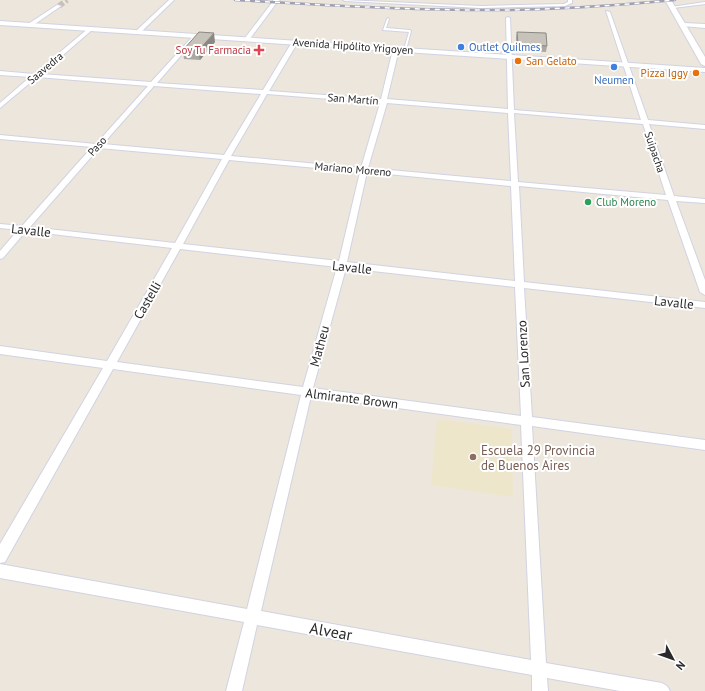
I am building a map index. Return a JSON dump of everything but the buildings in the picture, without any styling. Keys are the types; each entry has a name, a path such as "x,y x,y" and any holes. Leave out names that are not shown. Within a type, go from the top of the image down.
{"main road":[{"path":"670,3 705,64"},
{"name":"Avenida Hipólito Yrigoyen","path":"0,23 705,70"}],"street":[{"path":"138,32 172,0"},
{"path":"345,0 473,7 549,5 570,2"},
{"path":"473,7 474,0"},
{"path":"247,39 276,1"},
{"path":"670,3 705,3"},
{"path":"30,25 59,6"},
{"name":"Suipacha","path":"608,12 624,64 705,292"},
{"name":"San Lorenzo","path":"508,18 510,112 515,184 540,691"},
{"path":"684,25 705,26"},
{"name":"Saavedra","path":"0,106 90,29"},
{"name":"Paso","path":"0,256 195,36"},
{"name":"Castelli","path":"0,557 178,247 263,92 295,42"},
{"name":"Matheu","path":"234,691 307,392 342,265 364,169 400,49"},
{"name":"San Martín","path":"0,73 384,101 705,127"},
{"name":"Mariano Moreno","path":"0,137 705,201"},
{"name":"Lavalle","path":"0,226 705,305"},
{"name":"Almirante Brown","path":"0,350 705,445"},
{"name":"Alvear","path":"0,571 662,691"}],"lane":[{"path":"388,20 384,29 410,31 400,49"}],"shaded area":[{"name":"Escuela 29 Provincia de Buenos Aires","path":"437,419 512,429 513,497 431,485"}],"tunnel":[{"path":"59,6 67,0"}],"railway":[{"path":"235,0 442,10 573,8 675,0"}],"place":[{"name":"Outlet Quilmes","path":"461,47"},
{"name":"Soy Tu Farmacia","path":"259,50"},
{"name":"San Gelato","path":"518,61"},
{"name":"Neumen","path":"614,67"},
{"name":"Pizza Iggy","path":"696,73"},
{"name":"Club Moreno","path":"588,202"},
{"name":"Escuela 29 Provincia de Buenos Aires","path":"473,457"}]}
